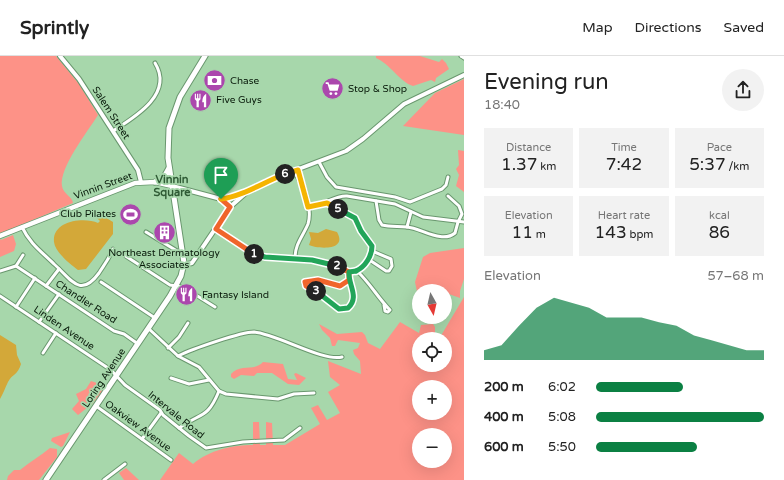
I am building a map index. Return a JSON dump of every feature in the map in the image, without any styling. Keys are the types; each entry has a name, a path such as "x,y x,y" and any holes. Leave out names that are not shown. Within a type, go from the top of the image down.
{"highway":[{"path":"184,266 169,165 168,136 174,109 186,85 205,56"},
{"path":"156,182 167,174 169,165"},
{"name":"Loring Avenue","path":"46,480 177,285 184,266"}],"main road":[{"name":"Salem Street","path":"60,56 79,79 113,131 138,170 141,182"},
{"path":"221,199 235,197 261,183 319,162 349,149 404,104 464,75"},
{"name":"Vinnin Street","path":"0,236 141,182 156,182 221,199 230,207"},
{"path":"184,266 192,262 230,207 248,191"}],"street":[{"path":"113,131 138,115 159,89 161,76 155,63"},
{"path":"319,162 329,180 336,186 412,202 442,189 446,185 448,177"},
{"path":"295,258 296,246 308,224 308,207 296,170"},
{"path":"308,207 327,203 342,196 395,204 426,217 464,222"},
{"path":"376,201 381,224 407,227 432,235 448,236 455,232 458,222 463,214 460,206 448,196"},
{"path":"216,229 255,254 277,258 295,258 328,263 349,272 357,271 362,268 372,251 371,243 361,231 355,218 327,203"},
{"path":"407,227 411,212"},
{"path":"22,227 26,236 39,252 78,284 88,285 108,260 113,250"},
{"path":"146,232 177,252 183,252"},
{"path":"368,259 386,271 389,271 392,266 391,259 372,251"},
{"path":"0,272 16,266 23,255"},
{"path":"124,255 170,285 177,285 215,307"},
{"name":"Chandler Road","path":"16,266 114,331 124,334 138,344"},
{"name":"Chandler Road","path":"46,286 59,269"},
{"path":"357,271 367,280 384,304"},
{"path":"349,272 349,280 354,296 352,303 346,308 339,309 306,286 304,283 306,281 314,280 340,286 349,280"},
{"path":"16,307 35,278"},
{"path":"312,289 314,280"},
{"path":"100,282 155,318"},
{"path":"39,322 59,294"},
{"name":"Linden Avenue","path":"0,296 111,370 116,376"},
{"path":"168,348 188,324"},
{"path":"148,328 178,356 199,367 219,391 230,395 278,399 294,394 314,393"},
{"path":"178,356 228,338 254,332 325,355 337,358 342,357"},
{"path":"43,353 56,333"},
{"name":"Intervale Road","path":"116,376 125,385 160,410 179,428 206,448 233,444 284,440 300,428"},
{"path":"171,378 189,384 209,380"},
{"path":"179,428 206,413 213,404 219,391"},
{"name":"Oakview Avenue","path":"96,406 171,460"},
{"path":"142,439 162,413"},
{"path":"104,480 125,464"}],"shaded area":[{"path":"0,56 56,56 79,84 98,115 69,160 62,178 63,189 73,203 0,234"},
{"path":"376,56 420,56 439,62 442,59 449,69 436,78 435,82 431,80 413,86 404,81 386,64 376,58"},
{"path":"464,79 464,135 403,126 435,93"},
{"path":"458,150 464,151 464,192 456,186 459,175 456,169 459,165"},
{"path":"103,216 113,222 113,234 86,269 78,270 63,258 57,250 54,242 55,235 58,229 70,222 85,220 98,223 100,221 97,218"},
{"path":"326,229 337,232 339,243 335,246 325,248 309,245 311,239 309,232 318,233"},
{"path":"13,235 16,244 14,251 0,257 0,238 1,240"},
{"path":"464,248 464,279 460,291 460,298 452,295 452,284 415,284 423,257 430,253"},
{"path":"464,297 464,480 160,480 179,453 193,464 206,455 222,449 253,445 253,422 259,422 260,445 266,445 266,422 272,423 273,445 285,445 320,424 311,408 318,405 327,420 340,413 328,392 340,385 330,377 328,361 361,374 360,361 354,354 353,350 358,348 360,343 338,340 335,346 332,346 330,338 322,330 319,324 337,334 362,332 368,343 380,349 400,322 417,332 412,332 412,372 452,372 452,332 443,332 448,324 452,324 452,317"},
{"path":"433,324 435,327 435,332 419,332 421,325"},
{"path":"0,335 16,345 17,355 21,364 17,372 8,382 0,399"},
{"path":"263,362 283,364 288,379 297,380 294,374 296,373 306,378 299,385 288,384 272,373 257,373 254,376 241,375 234,379 231,377 231,374 239,369 255,367"},
{"path":"91,381 100,384 102,392 93,403 78,415 72,409 79,401 76,394 86,389"},
{"path":"70,432 63,446 61,447 51,441 52,438"},
{"path":"50,448 57,449 57,457 39,480 7,480 8,476 14,470 20,470"},
{"path":"126,468 139,480 124,480 119,473"}],"place":[{"name":"Chase","path":"215,81"},
{"name":"Stop & Shop","path":"333,89"},
{"name":"Five Guys","path":"200,100"},
{"name":"Club Pilates","path":"131,214"},
{"name":"Northeast Dermatology Associates","path":"164,233"},
{"name":"Fantasy Island","path":"186,295"}],"district":[{"name":"Vinnin Square","path":"172,185"}],"route":[{"path":"221,199 230,207 216,229 259,256 312,260 328,263 349,272 349,280 340,286 318,280 306,281 304,284 339,309 348,308 351,305 354,294 349,280 349,272 360,270 364,266 372,250 371,243 361,231 357,220 353,216 332,207 327,203 308,207 306,195 298,170 261,183 235,197 221,199"}]}
